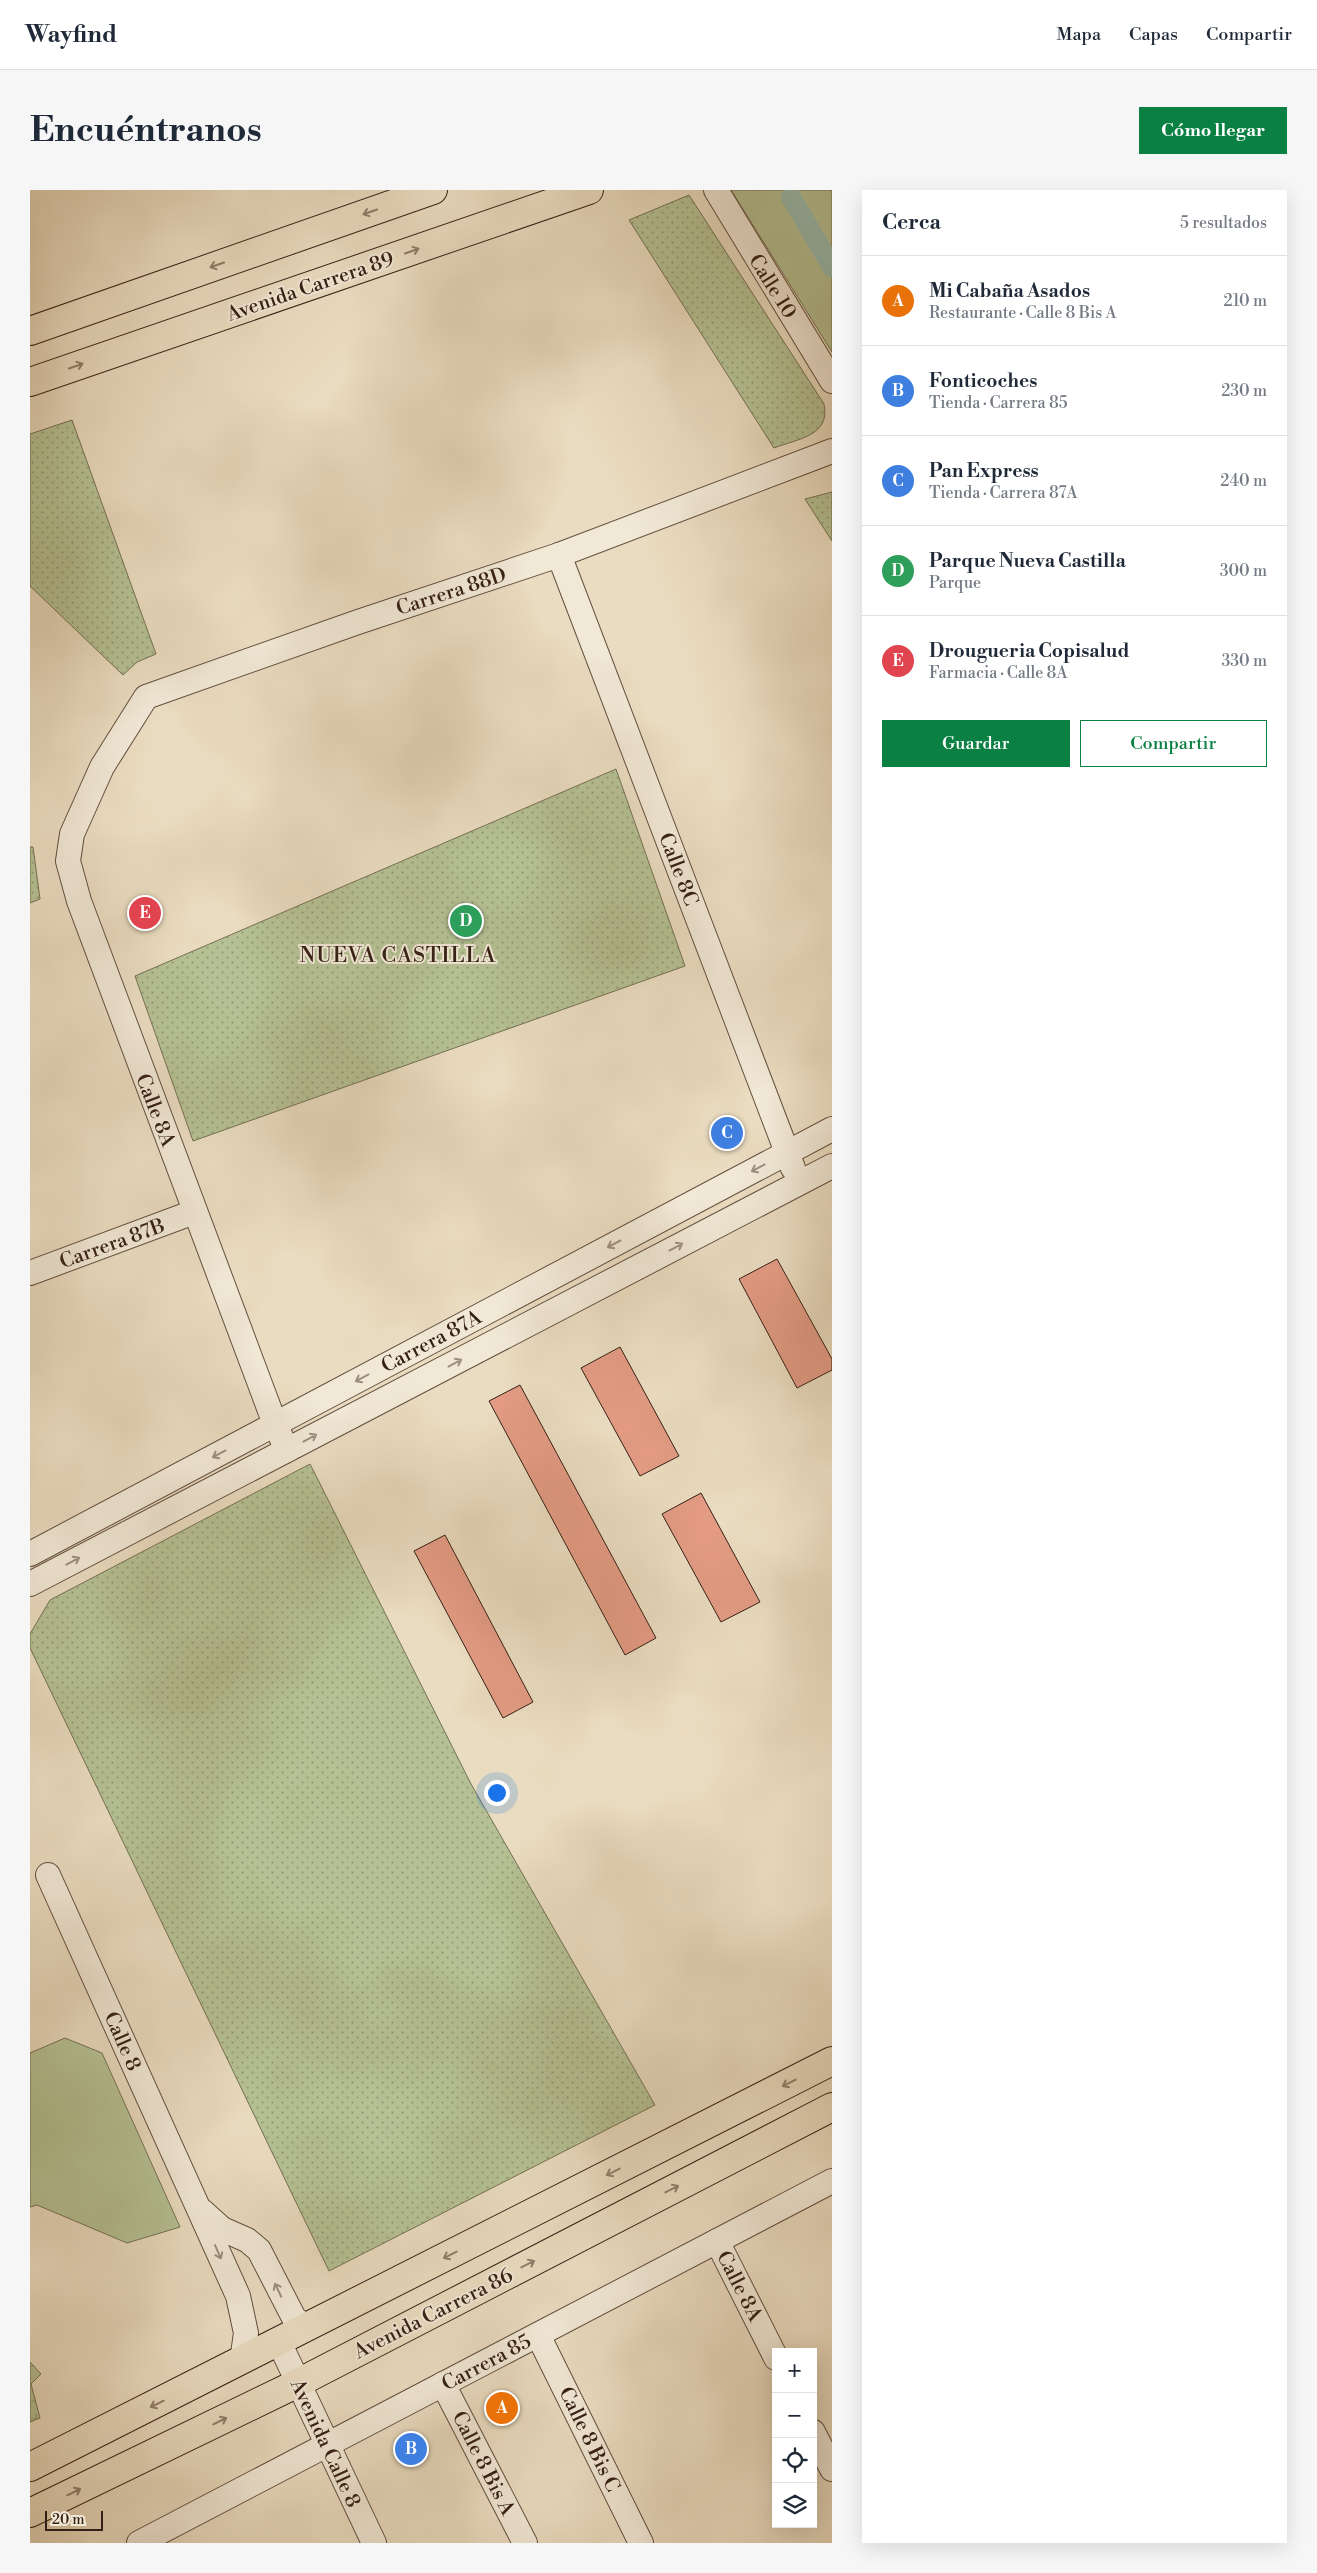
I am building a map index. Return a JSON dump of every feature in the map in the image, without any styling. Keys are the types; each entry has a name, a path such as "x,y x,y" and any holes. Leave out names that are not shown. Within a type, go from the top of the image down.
{"main road":[{"path":"30,331 433,190"},
{"name":"Avenida Carrera 89","path":"30,382 589,190"},
{"path":"30,2467 832,2061"},
{"name":"Avenida Carrera 86","path":"30,2513 298,2383 832,2107"}],"street":[{"name":"Calle 10","path":"716,190 832,381"},
{"name":"Carrera 88D","path":"102,767 146,697 358,622 559,555 832,451"},
{"name":"Calle 8C","path":"559,555 799,1183"},
{"name":"Calle 8A","path":"102,767 72,834 68,861 79,902 194,1212 275,1424 287,1450"},
{"name":"Carrera 87A","path":"30,1554 832,1129"},
{"name":"Carrera 87A","path":"30,1584 832,1166"},
{"name":"Carrera 87B","path":"30,1274 194,1212"},
{"name":"Calle 8","path":"48,1875 199,2208 241,2308 246,2333 242,2361"},
{"name":"Carrera 85","path":"139,2543 832,2181"},
{"name":"Calle 8","path":"199,2208 222,2229 253,2244 259,2250 294,2318 307,2328"},
{"name":"Calle 8A","path":"717,2241 772,2350"},
{"name":"Calle 8 Bis C","path":"538,2335 641,2543"},
{"name":"Avenida Calle 8","path":"279,2342 374,2543"},
{"name":"Calle 8 Bis A","path":"443,2384 525,2543"},
{"path":"816,2438 832,2469"}],"green space":[{"path":"731,190 832,190 832,352"},
{"path":"689,195 824,404 825,415 822,423 817,430 802,439 774,448 629,220"},
{"path":"72,420 156,654 137,662 123,675 30,586 30,434"},
{"path":"832,492 832,541 805,499"},
{"path":"616,769 685,966 193,1141 135,976"},
{"path":"30,847 33,847 40,899 30,903"},
{"path":"310,1464 471,1784 655,2105 329,2271 30,1648 30,1634 50,1600"},
{"path":"65,2038 102,2053 180,2227 127,2243 37,2205 30,2207 30,2053"},
{"path":"30,2362 41,2374 31,2384 40,2418 30,2422"}],"building":[{"path":"777,1259 832,1359 832,1370 797,1388 739,1279"},
{"path":"620,1347 679,1456 640,1476 581,1368"},
{"path":"520,1385 656,1638 625,1655 489,1401"},
{"path":"701,1493 760,1602 721,1622 662,1514"},
{"path":"445,1535 533,1702 503,1718 414,1551"}],"waterway":[{"path":"791,197 832,267"}],"place":[{"name":"Drougueria Copisalud","path":"145,913"},
{"name":"Parque Nueva Castilla","path":"466,921"},
{"name":"Pan Express","path":"727,1133"},
{"name":"Mi Cabaña Asados","path":"502,2408"},
{"name":"Fonticoches","path":"411,2449"}],"district":[{"name":"NUEVA CASTILLA","path":"398,955"}]}
